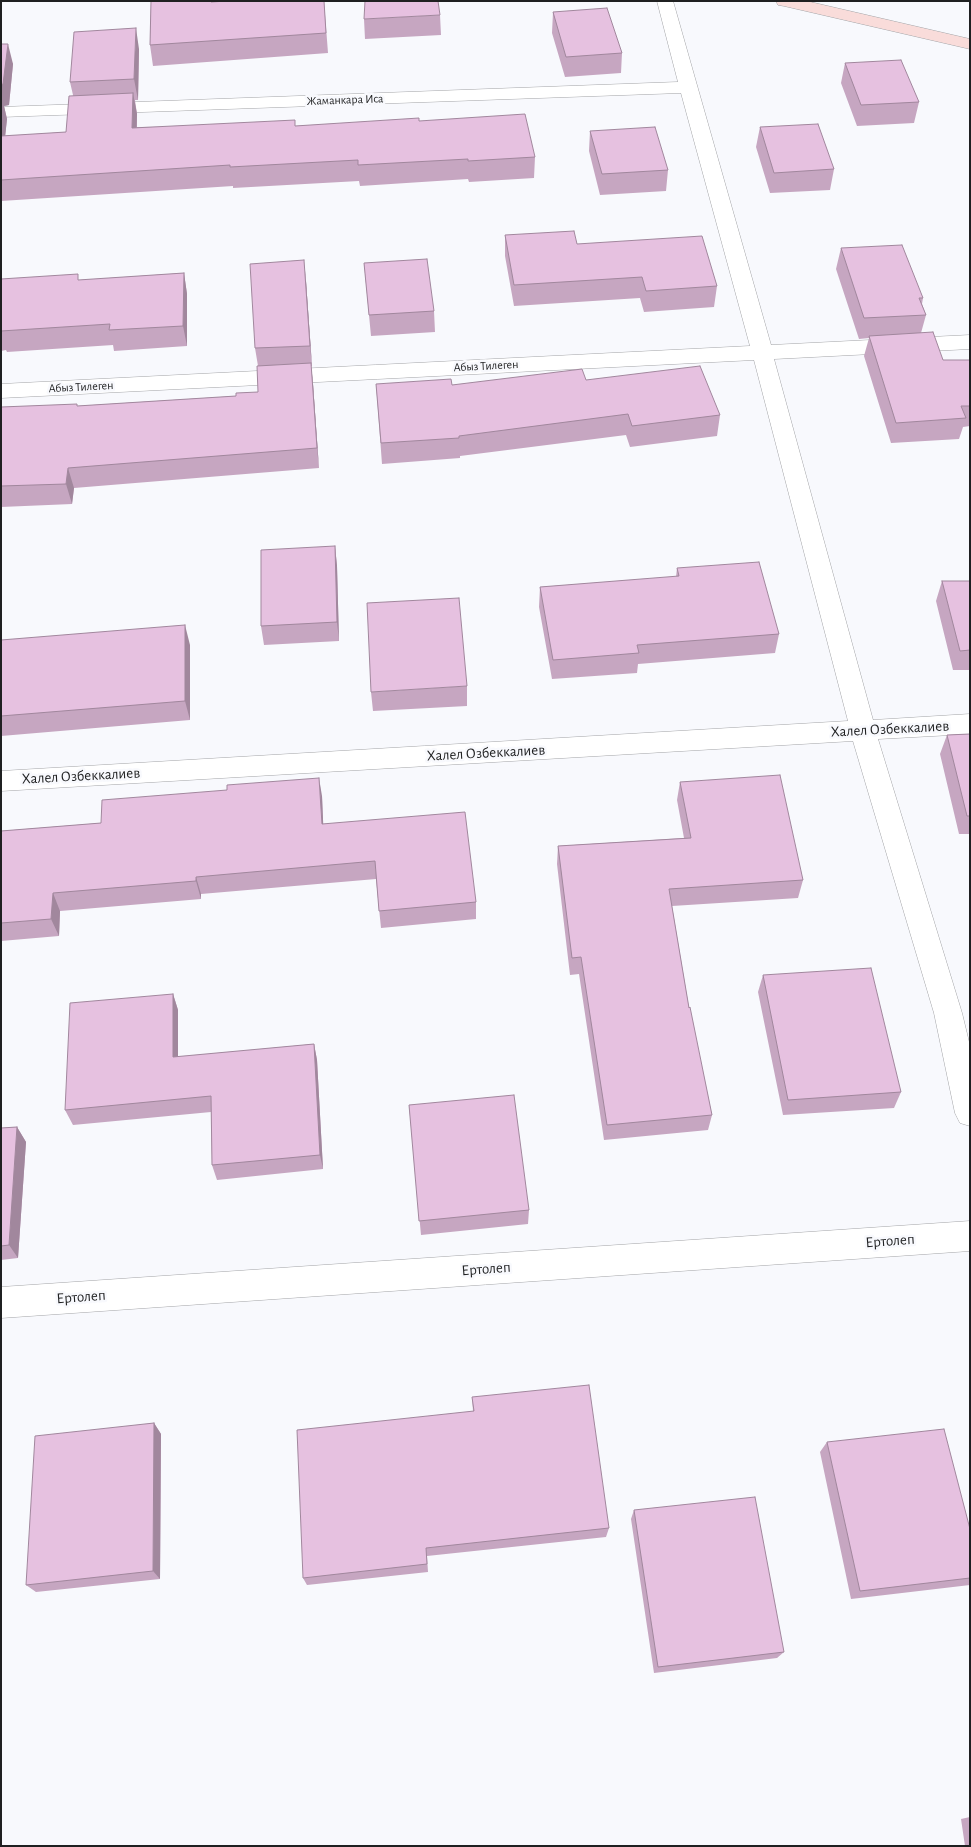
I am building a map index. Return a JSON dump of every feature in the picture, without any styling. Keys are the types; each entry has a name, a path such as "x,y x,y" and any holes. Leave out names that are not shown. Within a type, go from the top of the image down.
{"main road":[{"path":"784,1 909,32 970,44"}],"street":[{"path":"665,1 762,352 862,731 948,1013 970,1113"},
{"name":"Жаманкара Иса","path":"1,112 689,87"},
{"name":"Абыз Тилеген","path":"1,391 970,342"},
{"name":"Халел Озбеккалиев","path":"1,781 970,724"},
{"name":"Ертолеп","path":"1,1303 970,1236"}],"building":[{"path":"151,1 324,1 326,33 150,45"},
{"path":"365,1 438,1 440,15 364,19"},
{"path":"607,8 622,53 566,57 553,12"},
{"path":"136,28 134,79 70,82 74,32"},
{"path":"1,44 8,44 3,84 1,85"},
{"path":"901,60 919,102 861,105 845,63"},
{"path":"133,93 132,128 295,120 295,126 419,118 419,121 525,114 535,157 358,165 358,160 230,167 230,165 1,180 1,136 66,132 69,96"},
{"path":"818,124 834,169 774,173 760,127"},
{"path":"655,127 668,170 602,174 590,131"},
{"path":"574,231 577,244 702,236 717,286 646,291 642,277 514,285 505,235"},
{"path":"902,245 923,298 919,298 926,315 864,318 841,248"},
{"path":"427,259 434,311 369,315 364,263"},
{"path":"304,260 310,346 255,348 250,264"},
{"path":"184,273 183,326 109,330 110,324 1,331 1,279 78,274 78,280"},
{"path":"933,332 943,360 970,360 970,406 961,406 966,418 896,423 869,336"},
{"path":"311,363 317,448 68,468 66,484 1,486 1,407 77,404 77,406 236,396 236,393 258,392 257,366"},
{"path":"700,366 720,415 632,426 628,414 459,436 459,438 381,443 376,384 451,379 452,385 582,369 586,380"},
{"path":"335,546 337,622 261,626 261,550"},
{"path":"759,562 779,634 637,645 639,653 553,660 540,587 679,576 677,568"},
{"path":"942,581 970,581 970,650 960,651"},
{"path":"459,598 467,686 371,692 367,603"},
{"path":"185,625 185,701 1,716 1,640"},
{"path":"970,734 970,816 967,816 947,735"},
{"path":"780,775 803,880 669,889 689,1008 712,1115 607,1125 581,957 572,958 558,846 691,838 680,782"},
{"path":"319,778 322,824 465,812 476,902 379,911 375,861 196,877 196,881 53,893 51,919 1,923 1,831 101,823 102,800 227,790 227,785"},
{"path":"871,968 901,1092 788,1100 763,975"},
{"path":"173,994 173,1057 314,1044 320,1155 212,1165 211,1096 65,1110 70,1003"},
{"path":"514,1095 529,1210 419,1221 409,1105"},
{"path":"17,1127 9,1245 1,1246 1,1128"},
{"path":"589,1385 609,1528 426,1548 427,1564 303,1578 297,1430 474,1411 472,1397"},
{"path":"154,1423 153,1571 26,1585 35,1436"},
{"path":"944,1429 970,1529 970,1578 860,1591 827,1442"},
{"path":"755,1497 784,1652 658,1667 634,1510"}]}
